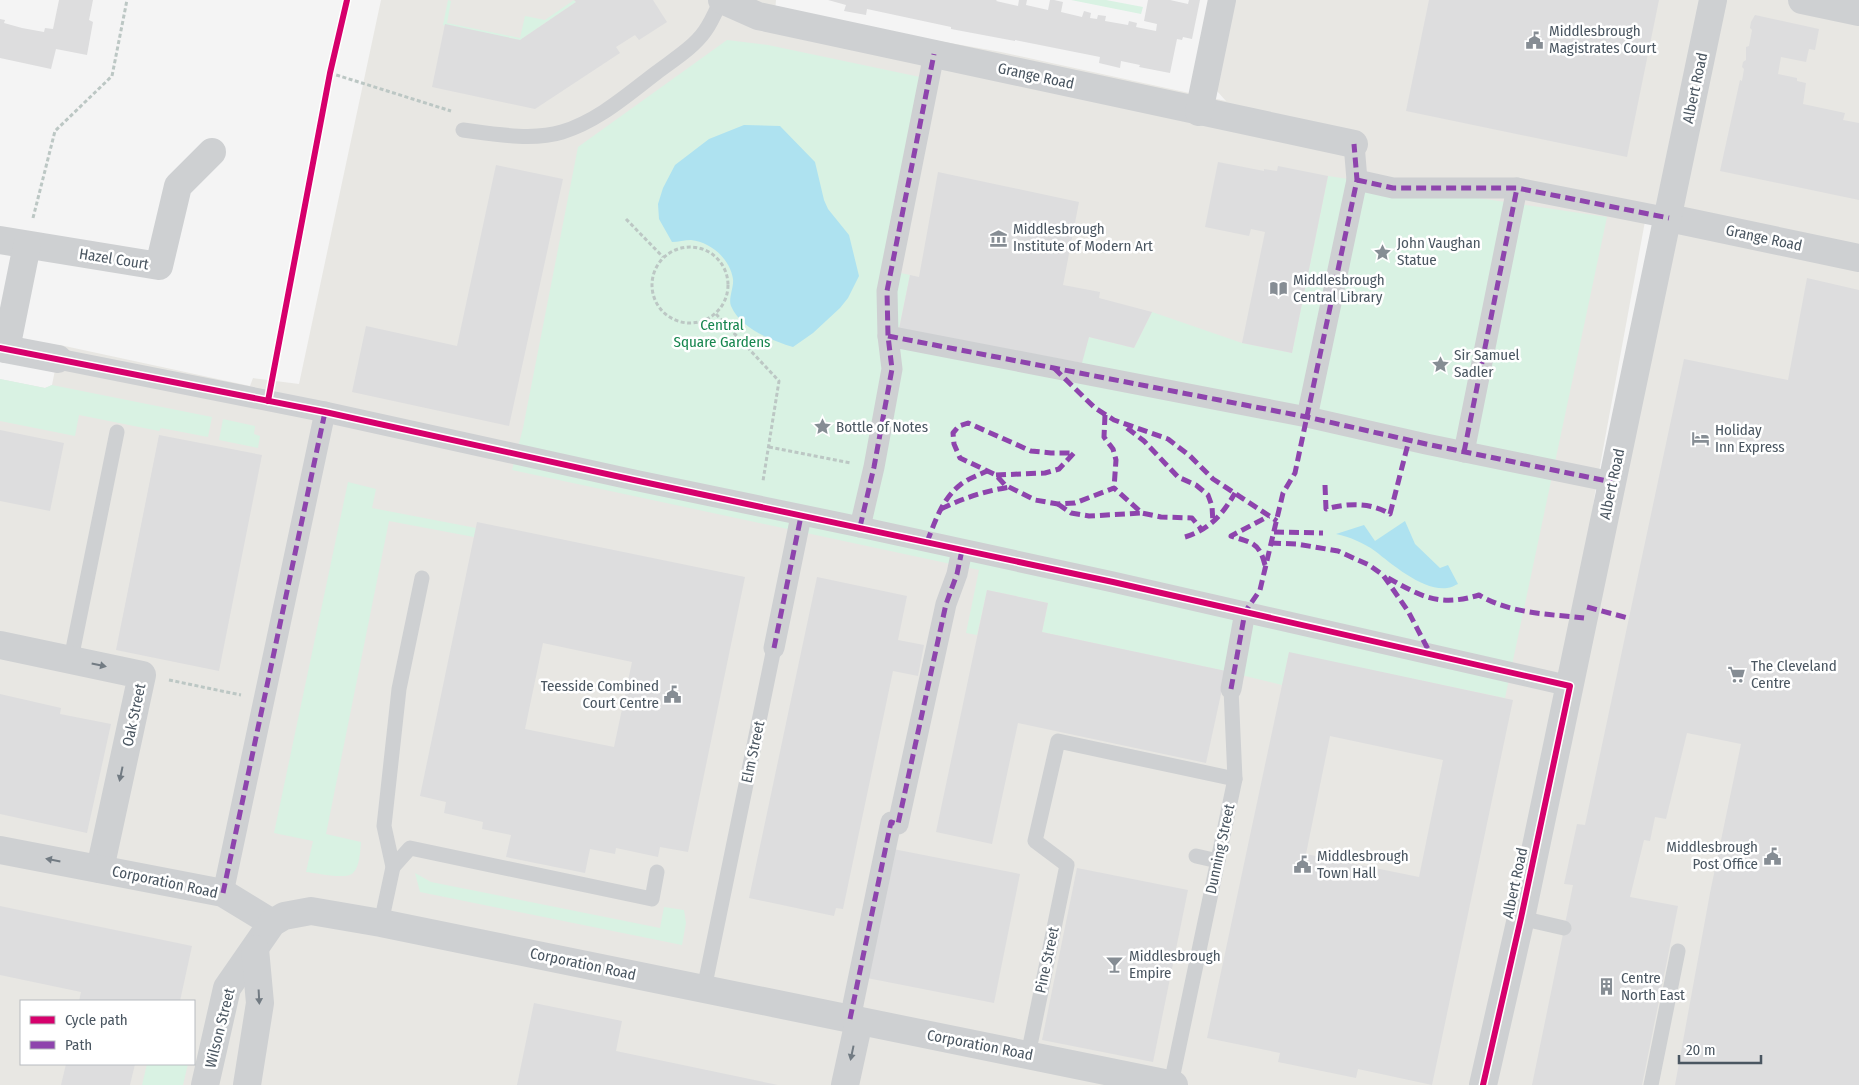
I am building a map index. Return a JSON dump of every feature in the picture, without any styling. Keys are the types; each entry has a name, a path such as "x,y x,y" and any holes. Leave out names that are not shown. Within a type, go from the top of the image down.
{"street":[{"name":"Grange Road","path":"721,0 759,8 934,54 1354,144"},
{"path":"1199,112 1222,0"},
{"name":"Albert Road","path":"1484,1085 1669,218 1713,0"},
{"path":"1802,0 1859,12"},
{"path":"860,527 874,467 892,369 888,336 887,291 934,54"},
{"path":"1307,417 1358,180 1354,144"},
{"name":"Hazel Court","path":"0,240 159,266 178,186 212,152"},
{"path":"1358,180 1393,188 1517,188 1669,218"},
{"path":"1464,452 1517,188"},
{"name":"Grange Road","path":"1669,218 1859,258"},
{"path":"27,245 3,349 325,412 800,516 860,527 1570,686"},
{"path":"888,336 1307,417 1464,452 1612,482"},
{"path":"223,893 325,412"},
{"name":"Elm Street","path":"774,648 800,516"},
{"path":"845,1085 854,1020 891,822 898,824 946,604 957,574 962,550"},
{"name":"Dunning Street","path":"1231,688 1245,612"},
{"name":"Oak Street","path":"0,645 142,675 100,869"},
{"name":"Corporation Road","path":"0,850 223,893 272,923 284,916 311,911 381,923 1172,1085"},
{"name":"Wilson Street","path":"205,1085 226,988 272,923"},
{"name":"Wilson Street","path":"247,1085 260,1003 255,949"}],"lane":[{"path":"463,130 503,135 541,136 562,132 601,114 690,47 704,32 714,17 721,0"},
{"path":"71,660 117,432"},
{"path":"381,923 393,867 384,826 399,689 422,578"},
{"name":"Elm Street","path":"704,989 774,648"},
{"name":"Dunning Street","path":"1172,1085 1235,779 1231,688"},
{"name":"Pine Street","path":"1028,1055 1067,865 1035,841 1044,831 1058,741 1235,779"},
{"path":"393,867 410,848 652,899 658,872"},
{"path":"1196,856 1218,861"},
{"path":"1521,918 1564,928"},
{"path":"1650,1085 1678,951"}],"path":[{"path":"27,245 55,130 112,76 127,0"},
{"path":"328,82 332,64"},
{"path":"330,73 455,112"},
{"path":"626,219 663,257"},
{"path":"685,246 709,251 718,259 725,269 728,293 716,314 704,321 691,324 678,322 666,316 657,306 652,294 653,274 663,257 673,250 685,246"},
{"path":"716,314 779,381 770,446 758,506"},
{"path":"770,446 874,467"},
{"path":"142,675 264,700"}],"shaded area":[{"path":"381,0 776,0 775,12 1001,52 1226,101 1216,90 1231,0 1859,0 1859,1085 0,1085 0,379 45,388 52,385 60,345 250,386 253,378 299,384","holes":["1648,205 1668,217 1558,739 1595,493"]}],"green space":[{"path":"448,0 451,1 447,23 520,38 525,16 545,20 574,0 576,2 520,40 443,25"},
{"path":"1071,0 1106,0 1143,7 1141,14"},
{"name":"Central Square Gardens","path":"727,40 768,45 939,81 896,272 910,275 899,328 1081,363 1089,337 1134,348 1152,312 1242,343 1292,353 1328,176 1607,217 1505,698 1289,653 1282,685 1042,632 1048,603 987,590 977,635 966,633 979,570 512,470 523,428 578,147"},
{"path":"0,379 45,388 52,385 212,417 208,437 161,428 159,431 79,415 75,436 0,421"},
{"path":"223,419 255,426 254,434 260,436 258,448 219,440"},
{"path":"348,482 376,489 372,508 476,528 474,537 389,521 326,834 361,842 359,858 353,873 338,876 306,872 313,841 274,833"},
{"path":"415,873 431,882 660,928 664,907 684,910 686,923 682,945 420,892"},
{"path":"147,1065 188,1065 183,1085 142,1085"}],"water":[{"path":"744,125 780,126 815,162 828,209 849,235 859,276 848,298 840,308 813,333 793,347 766,337 749,327 736,314 730,300 733,279 724,258 706,244 698,241 672,242 659,219 658,204 663,188 675,165 709,139"},
{"path":"1405,521 1415,544 1440,568 1448,565 1458,584 1447,588 1438,588 1418,581 1366,545 1336,534 1364,525 1375,541"}],"building":[{"path":"59,0 93,0 89,20 93,22 87,55 56,49 51,69 0,58 0,19 5,20 4,23 44,32 45,28 53,29"},
{"path":"574,0 653,0 667,22 639,40 635,35 616,47 620,53 535,109 432,87 445,24 520,40 576,2"},
{"path":"828,0 997,0 1018,6 1019,0 1027,0 1026,5 1048,10 1050,0 1054,0 1063,2 1061,12 1082,17 1084,11 1091,13 1090,18 1097,19 1098,15 1106,16 1105,21 1128,25 1129,21 1137,23 1136,27 1156,31 1157,24 1144,21 1148,0 1170,0 1188,4 1189,0 1200,0 1192,39 1183,37 1182,40 1177,39 1170,73 1139,67 1140,65 1121,61 1120,68 1099,63 1100,57 951,29 951,27 867,9 866,15 844,11 846,5"},
{"name":"Middlesbrough Magistrates Court","path":"1429,0 1659,0 1627,157 1406,111"},
{"path":"1755,15 1819,29 1815,50 1809,49 1806,62 1781,57 1778,74 1797,78 1797,81 1806,83 1803,104 1845,113 1843,120 1859,123 1859,200 1720,171 1740,80 1742,81 1744,69 1742,67 1743,62 1746,60 1746,47 1749,46 1752,30 1750,28 1751,22"},
{"name":"Middlesbrough Central Library","path":"1218,162 1264,171 1264,169 1277,171 1278,166 1328,176 1292,353 1242,343 1265,232 1251,229 1249,236 1205,227"},
{"path":"496,165 563,179 509,426 352,392 366,326 457,346"},
{"name":"Middlesbrough Institute of Modern Art","path":"938,172 1079,202 1063,285 1100,292 1099,298 1152,312 1134,348 1089,337 1082,363 899,329 910,275 919,277"},
{"name":"The Cleveland Centre","path":"1807,278 1859,290 1859,1085 1675,1085 1710,893 1741,744 1687,733 1666,819 1655,817 1650,841 1644,840 1630,897 1678,906 1642,1085 1532,1085 1573,885 1564,884 1577,824 1585,825 1684,359 1788,380"},
{"path":"0,430 64,443 50,511 0,501"},
{"path":"159,435 262,455 219,671 116,650"},
{"name":"Teesside Combined Court Centre","path":"477,522 745,577 688,852 660,847 658,857 616,848 615,854 590,849 585,873 506,857 511,835 482,829 483,822 444,813 446,802 420,796","holes":["543,643 632,662 614,747 525,729"]},
{"path":"817,577 907,596 898,640 924,645 918,676 893,671 843,909 836,908 834,916 749,898"},
{"path":"987,590 1048,603 1042,632 1226,671 1206,763 1018,723 992,844 936,832"},
{"name":"Middlesbrough Town Hall","path":"1289,652 1513,700 1432,1085 1358,1069 1356,1078 1278,1062 1280,1053 1207,1038","holes":["1330,736 1443,760 1419,877 1306,854"]},
{"path":"0,694 61,708 60,714 111,724 87,833 0,814"},
{"path":"893,849 1020,874 994,1003 867,978"},
{"name":"Middlesbrough Empire","path":"1077,868 1188,890 1153,1062 1042,1040"},
{"path":"0,906 192,946 180,1000 79,1000 81,992 0,975"},
{"path":"534,1003 622,1021 616,1051 778,1085 517,1085"},
{"path":"66,1065 135,1065 130,1085 61,1085"}],"marked path":[{"path":"860,527 874,467 892,369 888,336 887,291 934,54"},
{"path":"1231,689 1245,612 1260,590 1283,493 1295,473 1357,180 1354,144"},
{"path":"1357,180 1393,188 1517,188 1669,218"},
{"path":"1464,452 1517,188"},
{"path":"888,336 1307,417 1426,444 1612,482"},
{"path":"1054,368 1095,408 1114,420 1168,439 1190,456 1213,479 1277,521"},
{"path":"223,893 325,412"},
{"path":"1105,415 1104,437 1113,449 1116,460 1114,488"},
{"path":"996,475 1045,473 1059,469 1074,453 1031,451 968,423 959,426 953,433 954,444 960,458 996,475 1005,485 1035,500 1058,504 1075,503 1114,488 1142,513 1161,517 1192,518 1202,530"},
{"path":"1127,428 1144,441 1178,477 1196,485 1208,495 1212,506 1213,523"},
{"path":"1325,485 1326,509 1359,505 1375,507 1390,514 1409,440"},
{"path":"927,542 948,497 960,485 987,471"},
{"path":"941,509 974,495 1010,487"},
{"path":"1185,537 1208,526 1226,508 1235,493"},
{"path":"1058,504 1071,513 1089,516 1142,513"},
{"path":"774,648 801,516"},
{"path":"1265,565 1263,557 1254,544 1231,536 1269,516"},
{"path":"1274,532 1323,533"},
{"path":"1271,543 1297,544 1338,551 1369,565 1383,575 1408,611 1431,655"},
{"path":"850,1019 891,822 898,824 946,604 957,574 962,550"},
{"path":"1388,578 1421,595 1432,598 1453,600 1479,595 1517,610 1584,618"},
{"path":"1587,607 1628,618"}],"cycle path":[{"path":"268,401 330,73 347,0"},
{"path":"0,348 325,412 1113,582 1570,686 1521,918 1483,1085"}],"place":[{"name":"Middlesbrough Magistrates Court","path":"1535,40"},
{"name":"Middlesbrough Institute of Modern Art","path":"999,238"},
{"name":"John Vaughan Statue","path":"1383,252"},
{"name":"Middlesbrough Central Library","path":"1279,289"},
{"name":"Sir Samuel Sadler","path":"1440,364"},
{"name":"Bottle of Notes","path":"822,427"},
{"name":"Holiday Inn Express","path":"1701,439"},
{"name":"The Cleveland Centre","path":"1737,675"},
{"name":"Teesside Combined Court Centre","path":"673,695"},
{"name":"Middlesbrough Post Office","path":"1772,856"},
{"name":"Middlesbrough Town Hall","path":"1303,865"},
{"name":"Middlesbrough Empire","path":"1115,965"},
{"name":"Centre North East","path":"1607,987"}]}
